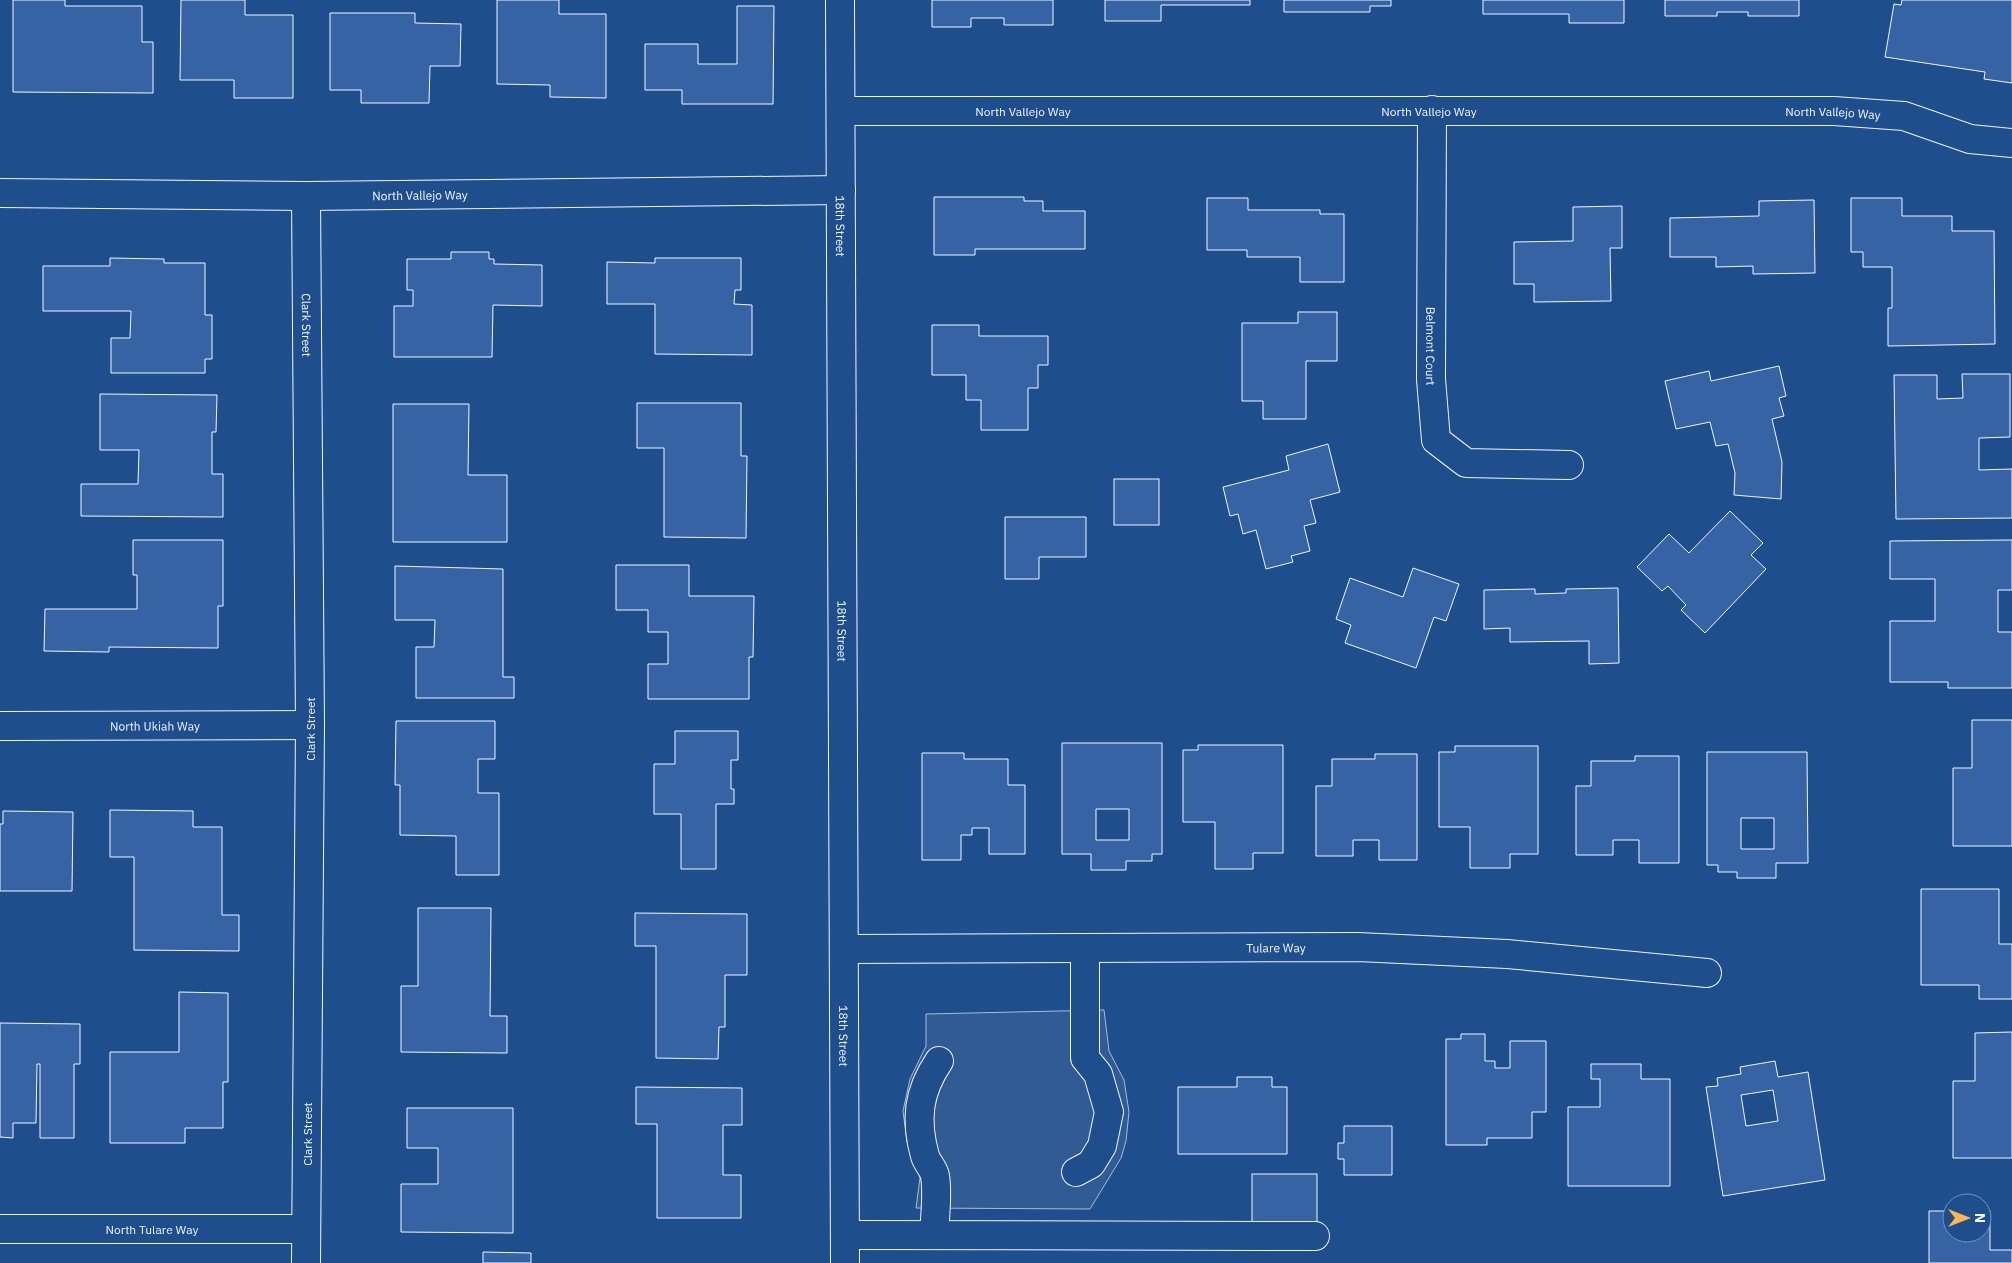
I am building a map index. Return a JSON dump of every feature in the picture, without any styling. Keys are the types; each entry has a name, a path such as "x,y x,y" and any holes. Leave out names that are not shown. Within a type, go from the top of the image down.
{"street":[{"name":"18th Street","path":"840,0 845,1263"},
{"name":"Belmont Court","path":"1432,110 1431,378 1436,440 1466,463 1569,465"},
{"name":"North Vallejo Way","path":"841,111 1834,111 1904,116 1970,139 2012,143"},
{"name":"North Vallejo Way","path":"0,193 306,196 841,190"},
{"name":"Clark Street","path":"306,196 310,725 306,1263"},
{"name":"North Ukiah Way","path":"0,726 310,725"},
{"name":"Tulare Way","path":"844,949 1368,948 1507,954 1707,973"},
{"path":"1076,1172 1091,1164 1102,1146 1109,1112 1098,1074 1085,1058 1085,949"},
{"path":"934,1234 935,1174 927,1162 920,1138 918,1115 920,1098 929,1076 939,1061"},
{"name":"North Tulare Way","path":"0,1229 306,1228"},
{"path":"844,1235 1315,1236"}],"shaded area":[{"path":"1104,1010 1109,1051 1124,1080 1129,1112 1126,1141 1121,1158 1090,1209 916,1208 920,1178 907,1142 903,1111 910,1079 926,1046 926,1014"}],"building":[{"path":"13,0 65,0 65,6 142,6 142,42 153,42 153,93 13,92"},
{"path":"181,0 245,0 245,15 293,15 293,98 234,98 234,80 180,80"},
{"path":"497,0 559,0 559,14 606,14 606,98 550,97 550,85 497,84"},
{"path":"932,0 1053,0 1053,25 1004,25 1004,18 971,18 971,27 932,27"},
{"path":"1105,0 1250,0 1250,5 1161,5 1161,21 1105,21"},
{"path":"1284,0 1391,0 1391,6 1370,6 1370,12 1284,12"},
{"path":"1483,0 1624,0 1624,23 1569,23 1569,14 1483,14"},
{"path":"1665,0 1799,0 1799,16 1748,16 1748,12 1717,12 1717,16 1665,16"},
{"path":"1902,0 2012,0 2012,83 1984,79 1985,72 1885,57 1894,4 1901,5"},
{"path":"737,6 774,6 773,104 682,104 682,90 645,90 645,44 698,44 698,64 737,64"},
{"path":"330,13 415,13 415,23 461,24 460,66 430,66 429,103 361,103 361,90 330,90"},
{"path":"934,197 1024,197 1024,201 1043,201 1043,211 1085,211 1085,249 975,249 975,255 934,255"},
{"path":"1207,198 1248,198 1248,210 1320,210 1320,214 1344,214 1344,282 1300,282 1300,257 1247,257 1247,250 1207,250"},
{"path":"1851,198 1902,198 1902,216 1952,216 1952,231 1994,231 1995,344 1888,346 1888,308 1892,308 1892,267 1863,267 1863,252 1851,252"},
{"path":"1814,200 1815,273 1753,274 1753,266 1716,267 1716,257 1670,257 1670,218 1759,216 1759,201"},
{"path":"1622,206 1622,248 1610,248 1611,301 1534,302 1534,284 1514,284 1514,242 1573,241 1573,207"},
{"path":"451,252 489,252 489,259 494,259 494,264 542,265 542,306 493,305 492,357 394,357 394,306 413,306 413,290 407,290 407,259 451,259"},
{"path":"110,258 164,259 164,263 205,263 205,315 212,315 212,359 205,359 205,373 111,373 111,338 130,338 131,311 43,311 43,266 110,266"},
{"path":"655,258 741,258 741,290 735,290 734,304 752,305 752,355 655,354 655,304 607,304 607,262 655,263"},
{"path":"1298,312 1337,312 1337,361 1306,361 1306,419 1263,419 1263,401 1242,401 1242,323 1298,323"},
{"path":"932,325 979,325 979,336 1048,336 1048,365 1038,365 1038,388 1028,388 1028,430 981,430 981,400 966,400 966,375 932,375"},
{"path":"1779,366 1786,396 1779,398 1784,416 1772,419 1782,462 1781,499 1734,495 1735,473 1728,444 1716,446 1710,422 1676,429 1665,381 1709,371 1711,381"},
{"path":"1962,374 2010,374 2010,437 1979,438 1979,470 2012,469 2012,518 1896,519 1894,375 1937,375 1937,399 1963,398"},
{"path":"100,394 217,395 216,432 212,432 212,474 223,474 223,517 81,516 81,484 138,484 139,450 100,450"},
{"path":"637,403 741,403 741,456 747,456 746,538 664,537 664,448 637,448"},
{"path":"393,404 469,404 468,475 507,475 507,542 393,542"},
{"path":"1328,444 1340,492 1310,500 1316,523 1304,526 1310,551 1291,556 1293,562 1266,569 1256,530 1243,534 1238,514 1230,516 1223,487 1289,470 1286,456"},
{"path":"1114,479 1159,479 1159,525 1114,525"},
{"path":"1730,511 1763,543 1751,555 1766,569 1705,633 1681,610 1686,605 1668,586 1662,591 1637,567 1669,534 1689,553"},
{"path":"1005,517 1086,517 1086,557 1039,557 1039,579 1005,579"},
{"path":"133,540 223,540 223,606 218,606 218,648 109,647 109,652 44,651 45,609 137,609 137,575 133,575"},
{"path":"2012,540 2012,590 1998,590 1998,632 2012,632 2012,688 1948,688 1948,682 1890,682 1890,621 1935,621 1935,579 1890,579 1890,541"},
{"path":"616,565 689,565 689,596 754,596 753,657 749,657 749,699 648,699 648,664 668,664 668,632 648,632 648,610 616,610"},
{"path":"395,566 503,569 503,677 514,677 514,698 416,698 416,647 434,647 435,620 395,620"},
{"path":"1413,568 1459,584 1446,621 1434,617 1416,668 1345,643 1351,625 1336,619 1350,578 1403,597"},
{"path":"1618,588 1619,663 1589,664 1589,641 1510,642 1510,628 1484,629 1484,590 1535,589 1535,594 1566,593 1566,589"},
{"path":"1972,720 2012,720 2012,846 1953,846 1953,768 1972,768"},
{"path":"396,721 495,721 495,759 478,759 478,793 499,793 499,875 456,875 456,836 400,835 400,785 395,785"},
{"path":"675,731 738,731 738,760 731,760 731,789 734,789 734,804 716,804 716,869 681,869 681,814 654,814 654,764 675,764"},
{"path":"1062,743 1162,743 1162,854 1152,854 1152,861 1126,861 1126,870 1091,870 1091,854 1062,854","holes":["1096,809 1129,809 1129,840 1096,840"]},
{"path":"1198,745 1283,745 1283,853 1253,853 1253,869 1215,869 1215,822 1183,822 1183,750 1198,750"},
{"path":"1455,746 1538,746 1538,854 1510,854 1510,868 1470,868 1470,827 1439,827 1439,752 1455,752"},
{"path":"1707,752 1807,752 1808,863 1776,863 1776,878 1737,878 1737,872 1718,872 1718,865 1707,865","holes":["1741,818 1774,818 1774,849 1741,849"]},
{"path":"922,753 964,753 964,759 1008,759 1008,785 1025,785 1025,854 989,854 989,828 972,828 972,835 961,835 961,860 922,860"},
{"path":"1375,754 1417,754 1417,860 1379,860 1379,840 1353,840 1353,856 1316,856 1316,786 1332,786 1332,759 1375,759"},
{"path":"1635,756 1679,756 1679,863 1639,863 1639,840 1613,840 1613,855 1576,855 1576,786 1591,786 1591,761 1635,761"},
{"path":"110,810 193,811 193,827 222,827 222,915 239,915 239,951 134,950 134,857 110,857"},
{"path":"3,811 73,812 72,891 0,891 0,824 3,824"},
{"path":"1921,889 1999,889 1999,944 2012,944 2012,999 1979,999 1979,985 1921,985"},
{"path":"418,908 491,908 490,1016 507,1016 507,1053 401,1052 401,986 418,986"},
{"path":"635,913 747,914 747,975 725,975 725,1027 719,1027 718,1059 656,1058 656,946 635,946"},
{"path":"179,992 228,993 228,1082 223,1082 223,1128 185,1128 185,1143 110,1143 110,1052 179,1052"},
{"path":"0,1023 80,1024 80,1064 74,1064 74,1138 40,1138 40,1064 37,1064 36,1123 13,1123 13,1138 0,1137"},
{"path":"2012,1032 2012,1158 1953,1158 1953,1081 1975,1081 1975,1033"},
{"path":"1461,1034 1485,1034 1485,1061 1495,1061 1495,1068 1510,1068 1510,1041 1546,1041 1546,1112 1532,1112 1532,1138 1487,1138 1487,1145 1446,1145 1446,1039 1461,1039"},
{"path":"1775,1061 1778,1077 1808,1072 1825,1180 1723,1196 1706,1087 1718,1086 1717,1078 1741,1074 1740,1067","holes":["1773,1090 1778,1121 1746,1126 1741,1095"]},
{"path":"1591,1064 1641,1064 1641,1079 1670,1079 1670,1186 1568,1186 1568,1107 1600,1107 1600,1079 1591,1079"},
{"path":"1237,1077 1272,1077 1272,1087 1287,1087 1287,1154 1178,1154 1178,1087 1237,1087"},
{"path":"636,1087 742,1088 742,1125 723,1125 723,1175 741,1175 741,1218 657,1218 657,1124 636,1124"},
{"path":"407,1108 513,1108 513,1233 401,1232 401,1184 438,1184 438,1148 407,1148"},
{"path":"1344,1126 1392,1126 1392,1175 1344,1175 1344,1159 1338,1159 1338,1143 1344,1143"},
{"path":"1252,1174 1317,1174 1317,1224 1252,1224"},
{"path":"1929,1211 1942,1211 1942,1243 1990,1243 1990,1250 2012,1250 2012,1263 1929,1263"},
{"path":"483,1252 531,1253 531,1263 483,1263"}]}
